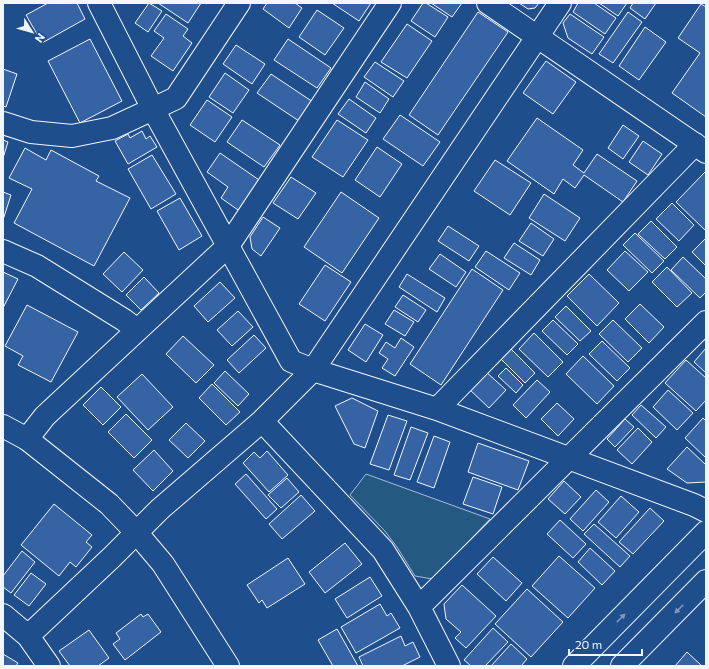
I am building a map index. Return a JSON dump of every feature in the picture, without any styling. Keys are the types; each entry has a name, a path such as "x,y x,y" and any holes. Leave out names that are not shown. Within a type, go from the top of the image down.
{"street":[{"path":"99,3 153,109 291,360 313,370 437,409 694,505 706,511"},
{"path":"3,123 31,132 72,136 112,128 176,98 239,3"},
{"path":"27,439 45,416 228,246 390,3"},
{"path":"437,409 700,148 488,3"},
{"path":"28,636 112,557 160,509 262,421 313,370 536,36 560,3"},
{"path":"3,251 37,266 124,320 137,330"},
{"path":"419,607 706,322"},
{"path":"262,421 383,550 419,607 449,666"},
{"path":"3,426 27,439 109,504 136,532 163,564 228,666"},
{"path":"574,666 706,532"},
{"path":"622,666 706,581"},
{"path":"3,615 28,636 49,666"}],"shaded area":[{"path":"366,474 490,519 433,579 415,576 397,547 384,530 350,495"}],"building":[{"path":"48,3 77,3 85,19 42,43 26,15"},
{"path":"149,3 162,11 148,32 135,23"},
{"path":"158,3 201,3 188,23"},
{"path":"267,3 295,3 302,8 289,28 263,9"},
{"path":"332,3 371,3 359,21"},
{"path":"423,3 426,3 448,17 435,37 411,21"},
{"path":"431,3 462,3 452,17"},
{"path":"519,3 539,3 535,8 528,9"},
{"path":"578,3 594,3 616,18 605,34 573,12"},
{"path":"599,3 627,3 618,16"},
{"path":"633,3 656,3 645,19 630,8"},
{"path":"701,4 706,7 706,117 672,93 700,53 678,38"},
{"path":"317,10 344,28 325,55 299,37"},
{"path":"478,12 508,32 438,135 409,115"},
{"path":"628,12 642,22 613,63 599,54"},
{"path":"166,14 188,29 183,36 192,43 173,71 151,56 164,38 154,31"},
{"path":"570,14 604,37 592,54 568,38 563,23"},
{"path":"407,24 432,41 407,78 381,62"},
{"path":"645,27 666,42 639,80 619,66"},
{"path":"90,39 122,101 80,123 48,61"},
{"path":"288,39 331,68 317,88 274,60"},
{"path":"236,45 265,64 252,84 223,64"},
{"path":"546,61 576,82 553,114 523,93"},
{"path":"375,62 404,81 393,97 364,77"},
{"path":"3,69 17,74 6,107 3,106"},
{"path":"225,73 249,90 233,113 209,97"},
{"path":"271,74 313,102 299,121 257,93"},
{"path":"365,82 389,99 380,113 356,97"},
{"path":"349,99 376,118 366,133 338,114"},
{"path":"207,100 232,117 215,142 190,125"},
{"path":"400,115 440,142 423,166 383,139"},
{"path":"537,118 583,150 573,165 584,173 597,154 637,181 623,202 584,175 575,188 563,179 554,194 507,161"},
{"path":"242,120 280,145 264,167 227,142"},
{"path":"337,120 368,140 343,177 312,157"},
{"path":"623,125 639,136 623,159 608,148"},
{"path":"142,131 146,139 150,136 157,147 128,164 115,141 128,134 130,138"},
{"path":"3,140 8,142 3,158"},
{"path":"643,141 662,154 648,175 629,162"},
{"path":"377,147 402,164 380,197 355,180"},
{"path":"25,148 46,160 51,150 99,176 96,181 130,198 94,266 14,223 32,189 9,178"},
{"path":"220,153 262,182 241,212 221,198 228,187 207,172"},
{"path":"152,155 176,194 151,209 128,169"},
{"path":"495,160 531,183 510,215 474,191"},
{"path":"705,172 706,174 706,231 676,202"},
{"path":"291,177 316,193 298,219 273,203"},
{"path":"3,192 11,195 3,220"},
{"path":"341,192 379,218 342,273 304,247"},
{"path":"544,194 580,218 565,241 529,218"},
{"path":"180,198 202,236 179,250 157,211"},
{"path":"672,203 694,225 679,241 656,219"},
{"path":"263,217 280,228 261,256 252,249 250,237"},
{"path":"651,221 677,247 665,259 638,234"},
{"path":"531,223 554,239 543,256 519,241"},
{"path":"448,226 479,246 469,261 438,241"},
{"path":"635,233 664,261 652,273 623,245"},
{"path":"706,239 706,266 692,252"},
{"path":"514,243 540,260 531,275 504,258"},
{"path":"486,251 520,273 509,290 475,267"},
{"path":"625,251 648,272 629,291 607,270"},
{"path":"124,252 143,270 122,292 103,274"},
{"path":"440,254 466,272 456,287 429,269"},
{"path":"683,257 706,279 706,292 700,298 671,270"},
{"path":"325,265 351,282 325,321 299,304"},
{"path":"667,267 692,293 677,307 652,282"},
{"path":"472,269 503,290 441,385 410,364"},
{"path":"3,272 18,279 3,308"},
{"path":"407,274 445,298 437,312 399,287"},
{"path":"589,274 619,303 597,326 567,296"},
{"path":"144,277 159,293 141,310 126,295"},
{"path":"220,282 235,298 208,322 194,306"},
{"path":"403,295 426,310 418,322 395,307"},
{"path":"640,304 664,327 649,343 625,319"},
{"path":"27,305 78,332 51,382 18,365 23,356 5,346"},
{"path":"566,306 591,331 580,341 555,317"},
{"path":"394,310 414,322 405,336 385,324"},
{"path":"238,311 253,327 232,346 217,330"},
{"path":"553,320 578,344 567,355 542,331"},
{"path":"613,320 642,348 628,362 599,334"},
{"path":"365,324 383,335 366,362 348,350"},
{"path":"534,333 563,362 548,377 519,349"},
{"path":"254,335 266,348 239,373 227,360"},
{"path":"183,336 214,365 196,383 166,354"},
{"path":"401,338 414,347 395,376 382,368 388,359 379,353 386,342 395,348"},
{"path":"602,341 630,368 617,381 589,354"},
{"path":"706,348 706,373 694,362"},
{"path":"511,349 535,373 525,383 501,359"},
{"path":"583,356 614,386 597,404 566,374"},
{"path":"686,360 706,378 706,400 696,411 665,383"},
{"path":"506,368 523,385 516,393 498,376"},
{"path":"484,370 506,390 489,408 468,388"},
{"path":"225,371 249,394 238,406 214,383"},
{"path":"142,374 173,407 148,430 117,397"},
{"path":"537,380 550,392 526,418 513,405"},
{"path":"212,384 240,412 226,425 199,398"},
{"path":"101,387 121,407 103,425 83,405"},
{"path":"668,390 693,413 677,430 653,407"},
{"path":"352,398 378,411 365,448 354,444 335,406"},
{"path":"557,403 574,419 558,436 541,419"},
{"path":"641,405 666,427 656,438 632,415"},
{"path":"126,414 152,440 134,458 108,432"},
{"path":"388,415 407,421 389,470 370,464"},
{"path":"703,418 706,421 706,458 685,438"},
{"path":"625,419 634,427 615,447 607,439"},
{"path":"186,423 205,441 188,458 169,440"},
{"path":"411,427 428,433 410,480 394,475"},
{"path":"638,428 652,442 632,464 617,450"},
{"path":"434,436 450,442 434,488 417,482"},
{"path":"478,443 529,461 518,490 468,472"},
{"path":"687,447 706,465 706,482 687,483 667,469"},
{"path":"154,450 173,471 153,491 133,470"},
{"path":"267,451 288,475 269,492 243,463 254,452 260,458"},
{"path":"246,474 277,509 266,519 235,484"},
{"path":"473,477 502,487 493,514 463,504"},
{"path":"287,478 299,492 281,508 268,495"},
{"path":"564,481 581,497 565,514 548,499"},
{"path":"596,490 609,502 583,531 570,519"},
{"path":"301,495 315,511 282,539 269,524"},
{"path":"621,496 639,512 616,538 598,522"},
{"path":"54,504 92,535 86,542 92,547 76,567 70,562 59,576 21,545"},
{"path":"650,508 664,521 633,554 619,542"},
{"path":"560,520 586,544 573,558 547,534"},
{"path":"594,524 630,556 620,567 584,534"},
{"path":"345,543 362,564 325,593 309,572"},
{"path":"590,548 615,571 602,585 578,562"},
{"path":"22,551 35,562 11,593 3,587 3,576"},
{"path":"559,556 595,588 568,618 532,586"},
{"path":"493,557 522,583 506,601 477,574"},
{"path":"288,558 305,584 267,608 262,600 259,603 247,585"},
{"path":"31,573 46,584 29,606 14,595"},
{"path":"370,577 382,596 347,618 335,599"},
{"path":"462,585 496,616 466,648 455,638 461,632 446,619 444,604"},
{"path":"527,589 563,622 531,657 495,624"},
{"path":"380,604 387,616 391,613 400,628 356,653 341,627"},
{"path":"141,614 143,617 148,614 161,632 125,660 113,644 120,639 116,633"},
{"path":"493,628 508,642 485,666 471,666 464,660"},
{"path":"337,629 358,666 333,666 318,640"},
{"path":"89,630 109,658 98,666 70,666 59,651"},
{"path":"401,636 405,646 413,642 420,657 402,666 363,666 359,657"},
{"path":"511,644 527,659 521,666 491,666"},
{"path":"687,652 702,666 675,666"},
{"path":"3,654 18,663 16,666 3,666"}]}
